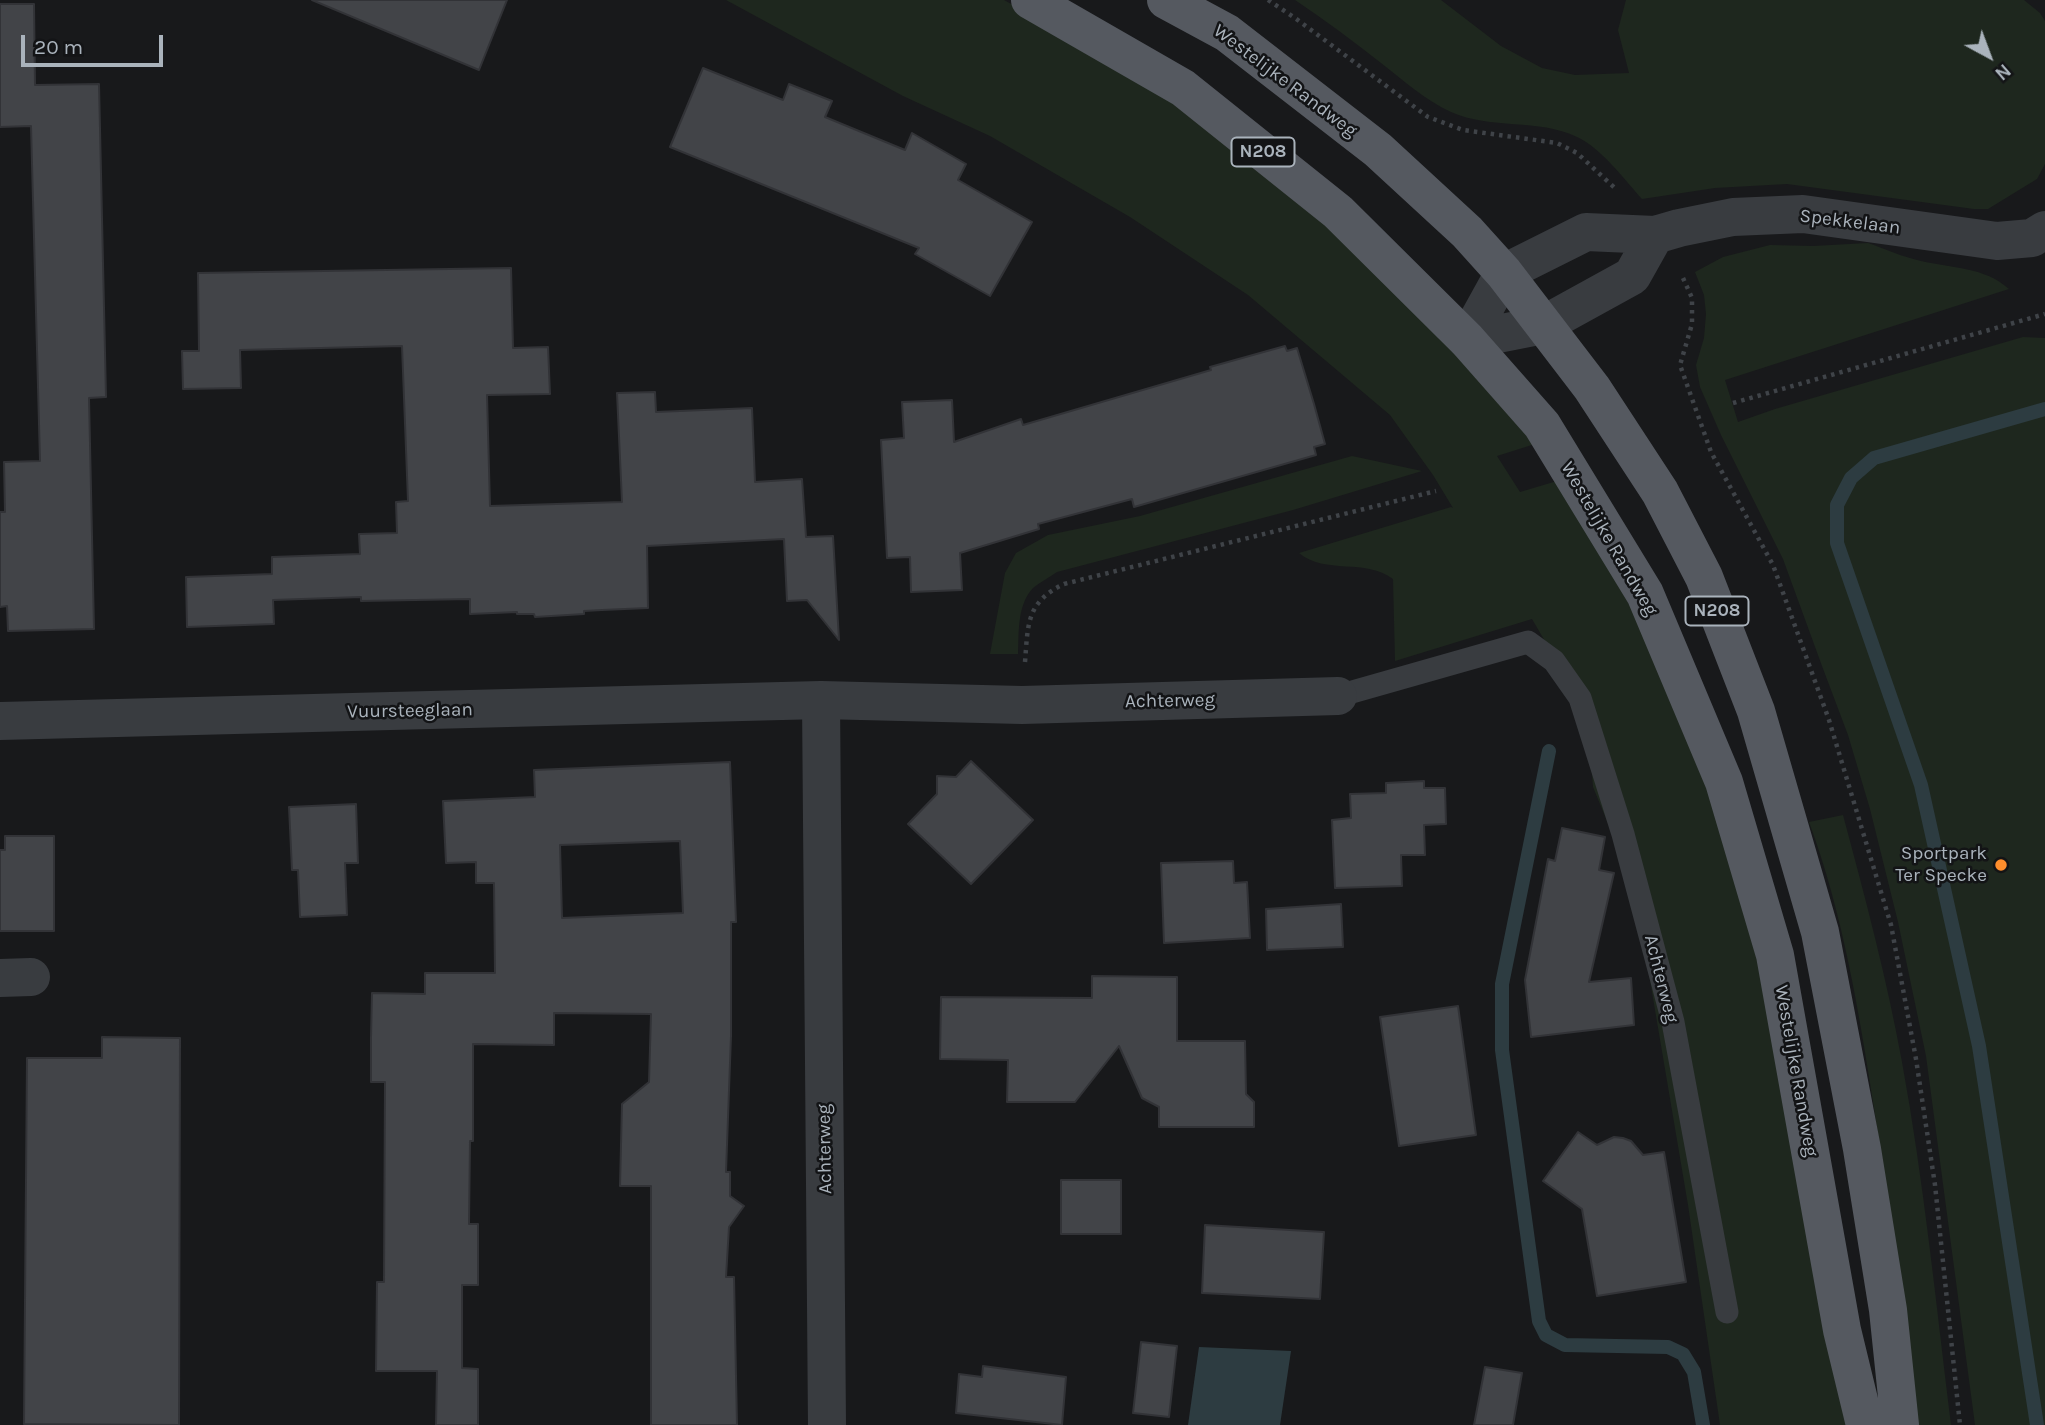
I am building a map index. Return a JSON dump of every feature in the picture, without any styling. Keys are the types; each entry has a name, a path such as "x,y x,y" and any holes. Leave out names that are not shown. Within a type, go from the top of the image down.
{"main road":[{"name":"Westelijke Randweg","path":"1030,0 1183,88 1338,212 1467,340 1542,425 1645,594 1724,782 1775,955 1842,1330 1865,1425"},
{"name":"Westelijke Randweg","path":"1166,0 1227,33 1378,150 1467,232 1504,273 1592,388 1660,492 1704,577 1756,711 1820,932 1873,1216 1888,1310 1900,1425"}],"street":[{"name":"Spekkelaan","path":"1504,273 1586,232 1655,235 1734,217 1802,214 1997,241 2032,238 2045,230"},
{"path":"1467,340 1543,325 1632,276 1655,235"},
{"path":"1467,340 1504,273"},
{"name":"Achterweg","path":"827,1425 821,700 1022,705 1338,696"},
{"name":"Vuursteeglaan","path":"0,721 821,700"}],"lane":[{"name":"Achterweg","path":"1338,696 1528,642 1554,662 1580,698 1623,834 1672,1022 1727,1311"}],"path":[{"path":"1268,0 1428,117 1462,130 1557,143 1577,153 1628,201 1655,235"},
{"path":"1733,404 2045,314"},
{"path":"1022,705 1029,620 1047,591 1064,583 1436,491"}],"shaded area":[{"path":"726,0 1004,0 1163,88 1332,216 1535,444 1497,456 1520,492 1557,481 1666,666 1754,911 1847,1425 1720,1425 1688,1205 1643,939 1628,872 1593,787 1587,713 1532,619 1395,661 1393,579 1371,569 1309,560 1299,553 1453,508 1390,415 1248,295 1130,217 990,136 903,96"},
{"path":"1295,0 1441,0 1501,46 1542,68 1575,75 1629,73 1618,30 1626,0 2024,0 2040,13 2045,21 2045,164 2037,179 1988,209 1787,184 1715,188 1642,199 1612,165 1586,142 1562,131 1482,121 1451,112 1423,96"},
{"path":"1868,243 1914,259 1979,272 2009,289 1725,380 1738,422 2023,337 2045,338 2045,1425 1975,1425 1926,1056 1898,922 1870,809 1848,735 1783,559 1721,435 1700,387 1696,365 1704,338 1706,314 1704,295 1695,272 1723,257 1770,245"},
{"path":"1352,456 1422,471 1293,510 1057,572 1033,588 1024,602 1018,654 990,654 1005,573 1016,553 1048,535 1140,516"},
{"path":"1843,815 1883,969 1910,1107 1951,1425 1917,1425 1862,1036 1841,928 1809,822"},
{"path":"1199,1347 1291,1351 1280,1425 1188,1425"}],"building":[{"path":"312,0 507,0 479,70"},
{"path":"0,4 34,4 35,85 99,84 106,397 89,398 94,629 8,631 7,606 0,607 0,512 5,512 4,462 40,461 31,126 0,127"},
{"path":"703,68 783,100 789,84 832,101 825,117 905,150 912,133 966,164 958,180 1032,222 990,296 915,254 919,248 670,147"},
{"path":"511,268 513,348 548,347 550,394 487,395 490,506 622,502 617,393 655,392 656,412 752,408 755,482 802,479 806,537 833,536 839,640 807,600 787,601 784,539 647,546 648,608 535,617 534,614 517,612 470,614 470,599 361,601 361,597 273,600 274,624 187,627 186,577 272,574 272,557 360,554 359,534 397,533 396,502 408,501 402,346 240,350 241,388 183,389 182,351 199,351 198,273"},
{"path":"1285,346 1287,351 1297,348 1314,404 1325,444 1314,447 1316,455 1134,507 1132,499 1038,524 1039,529 960,553 962,590 911,592 910,557 887,558 881,440 904,438 902,402 952,400 954,442 1021,419 1023,425"},
{"path":"971,761 1033,820 971,884 908,824 937,794 937,776 956,777"},
{"path":"730,762 736,922 731,922 731,1036 726,1172 730,1172 730,1196 744,1206 729,1227 726,1277 734,1277 737,1425 651,1425 651,1186 620,1186 622,1104 649,1082 651,1014 554,1013 554,1045 473,1044 473,1141 470,1141 469,1224 478,1224 478,1285 462,1285 462,1368 478,1369 478,1425 436,1425 437,1371 376,1371 377,1282 384,1282 385,1082 371,1082 372,993 425,994 425,973 495,973 494,883 476,883 476,862 446,863 443,801 535,797 534,770","holes":["680,841 683,913 562,918 560,845"]},
{"path":"1424,781 1424,788 1445,788 1446,824 1424,825 1425,855 1401,855 1402,886 1335,888 1332,820 1351,818 1350,794 1386,793 1386,783"},
{"path":"356,804 358,863 345,863 347,915 300,917 298,870 292,870 289,807"},
{"path":"1562,828 1605,837 1599,870 1614,873 1589,982 1631,978 1634,1025 1531,1037 1525,980 1548,859 1555,861"},
{"path":"5,836 54,836 54,931 0,931 0,850 5,850"},
{"path":"1233,861 1234,883 1247,882 1250,938 1164,943 1161,863"},
{"path":"1341,904 1343,947 1267,950 1266,909"},
{"path":"1092,976 1177,977 1177,1041 1245,1041 1246,1094 1254,1102 1254,1127 1159,1127 1159,1107 1142,1098 1119,1046 1075,1102 1007,1102 1008,1060 940,1059 941,997 1092,998"},
{"path":"1458,1006 1476,1135 1399,1146 1380,1017"},
{"path":"102,1037 180,1038 179,1425 24,1424 27,1058 102,1058"},
{"path":"1578,1132 1597,1145 1614,1137 1631,1141 1643,1155 1664,1152 1686,1282 1597,1296 1582,1209 1543,1181"},
{"path":"1061,1180 1121,1180 1121,1234 1061,1234"},
{"path":"1205,1225 1324,1232 1320,1299 1202,1293"},
{"path":"1141,1342 1177,1346 1169,1417 1133,1413"},
{"path":"983,1366 1066,1377 1062,1425 956,1413 959,1374 982,1377"},
{"path":"1485,1367 1522,1373 1513,1425 1474,1425"}],"waterway":[{"path":"2037,1425 1979,1046 1921,785 1837,543 1837,505 1851,478 1874,458 2045,409"},
{"path":"1549,751 1502,984 1502,1050 1539,1321 1546,1335 1565,1345 1668,1347 1683,1354 1694,1372 1703,1425"}],"place":[{"name":"Sportpark Ter Specke","path":"2001,865"}]}
